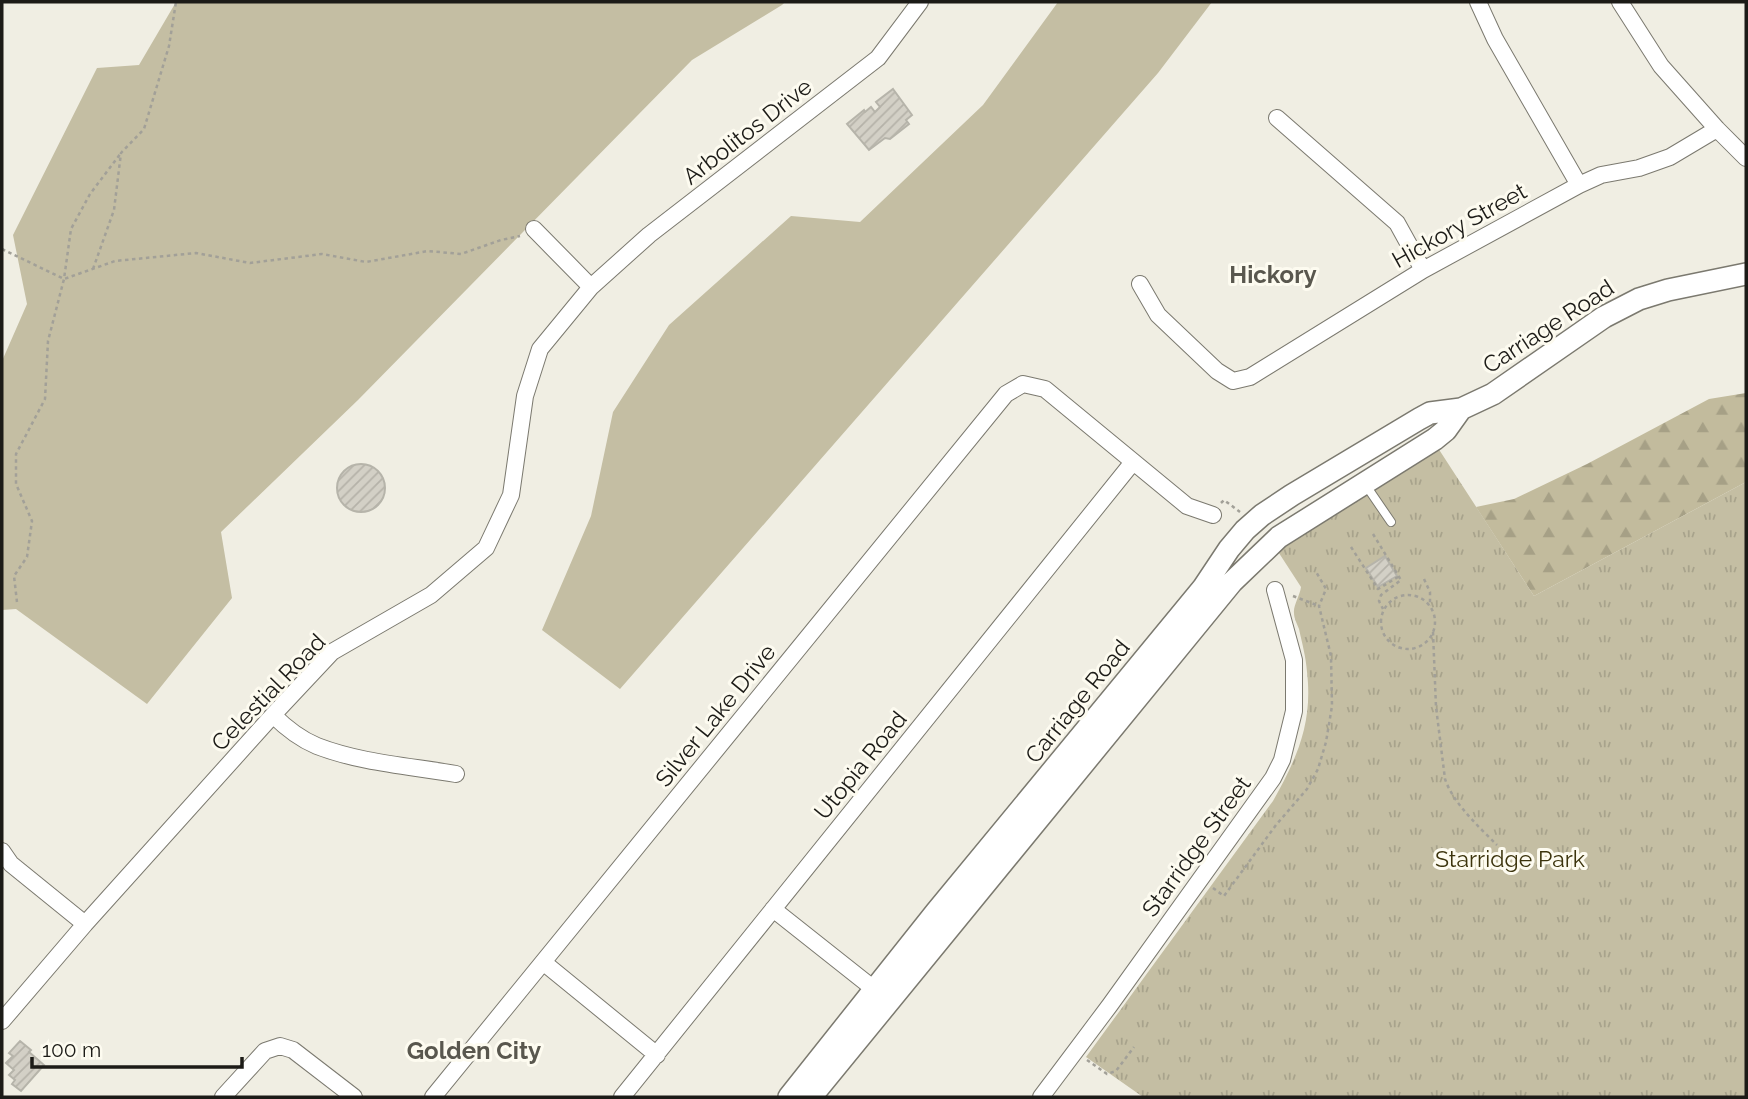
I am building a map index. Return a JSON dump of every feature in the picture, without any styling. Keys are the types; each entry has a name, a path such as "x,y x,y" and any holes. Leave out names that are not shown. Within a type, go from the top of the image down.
{"street":[{"name":"Arbolitos Drive","path":"591,287 649,235 878,58 920,2"},
{"path":"1478,2 1495,39 1579,185"},
{"path":"1620,2 1661,66 1746,158"},
{"path":"1277,118 1396,223 1423,270"},
{"name":"Hickory Street","path":"1140,284 1158,315 1217,371 1233,381 1250,377 1423,270 1579,185 1601,175 1639,168 1670,157 1717,129"},
{"path":"537,232 591,287"},
{"name":"Carriage Road","path":"1201,605 1203,588 1229,549 1245,530 1292,495 1430,413 1461,409 1493,394 1604,317 1639,299 1668,290 1746,274"},
{"name":"Celestial Road","path":"2,1021 85,924 332,652 432,595 486,548 511,495 525,396 540,349 591,287"},
{"name":"Silver Lake Drive","path":"433,1097 1006,394 1023,384 1045,389 1133,462"},
{"name":"Carriage Road","path":"789,1097 882,995 1201,605 1232,582 1279,537 1446,430 1461,409"},
{"path":"1349,461 1365,484"},
{"path":"1133,462 1187,506 1213,515"},
{"name":"Utopia Road","path":"622,1097 1133,462"},
{"name":"Starridge Street","path":"1041,1097 1273,778 1282,761 1294,711 1294,660 1275,590"},
{"path":"272,715 285,727 314,745 351,757 456,774"},
{"path":"2,851 10,864 85,924"},
{"path":"773,909 882,995"},
{"path":"543,962 657,1055"},
{"name":"Carriage Road","path":"811,1097 882,995"},
{"path":"222,1097 265,1051 280,1045 293,1050 354,1097"}],"lane":[{"path":"1365,484 1391,522"}],"path":[{"path":"17,602 14,576 27,556 32,521 16,484 16,454 45,399 48,341 64,279 71,229 90,194 121,153 144,129 169,46 176,2"},
{"path":"93,269 114,209 121,153"},
{"path":"2,249 64,279 115,261 196,253 250,263 322,254 366,262 428,251 461,254 501,240 523,236 530,243 537,232"},
{"path":"1213,515 1224,500 1246,516"},
{"path":"1373,534 1401,580 1379,598 1383,609"},
{"path":"1351,547 1378,589 1398,577"},
{"path":"1424,579 1430,592 1430,606"},
{"path":"1407,594 1416,595 1430,606 1435,623 1429,640 1422,646 1404,649 1388,641 1382,633 1381,615 1390,600 1407,594"},
{"path":"1296,597 1319,606"},
{"path":"1433,632 1438,731 1444,779 1449,790 1475,823 1497,845"},
{"path":"1076,1051 1107,1074 1116,1071 1134,1047"}],"green space":[{"path":"176,2 785,2 692,60 358,400 221,532 232,598 147,704 16,609 2,610 2,361 27,304 13,235 97,68 139,65"},
{"path":"1058,2 1212,2 1158,73 620,689 542,630 591,516 613,412 669,325 791,216 860,222 983,105"},
{"path":"1746,393 1746,482 1534,596 1476,507 1514,499 1587,464 1709,399"},
{"name":"Starridge Park","path":"1438,448 1534,596 1746,482 1746,1097 1143,1097 1086,1057 1273,801 1296,755 1308,708 1305,655 1294,615 1301,587 1277,550"}],"building":[{"path":"893,89 912,115 906,120 909,124 890,139 885,138 869,150 847,124 871,107 875,112 880,107 876,102"},
{"path":"361,464 378,471 385,488 378,505 361,512 344,505 337,488 344,471"},
{"path":"1385,556 1397,576 1378,587 1366,568"},
{"path":"20,1041 44,1065 21,1091 12,1084 15,1080 9,1075 14,1070 6,1063 13,1056 9,1053"}],"district":[{"name":"Hickory","path":"1273,274"},
{"name":"Golden City","path":"474,1050"}]}
